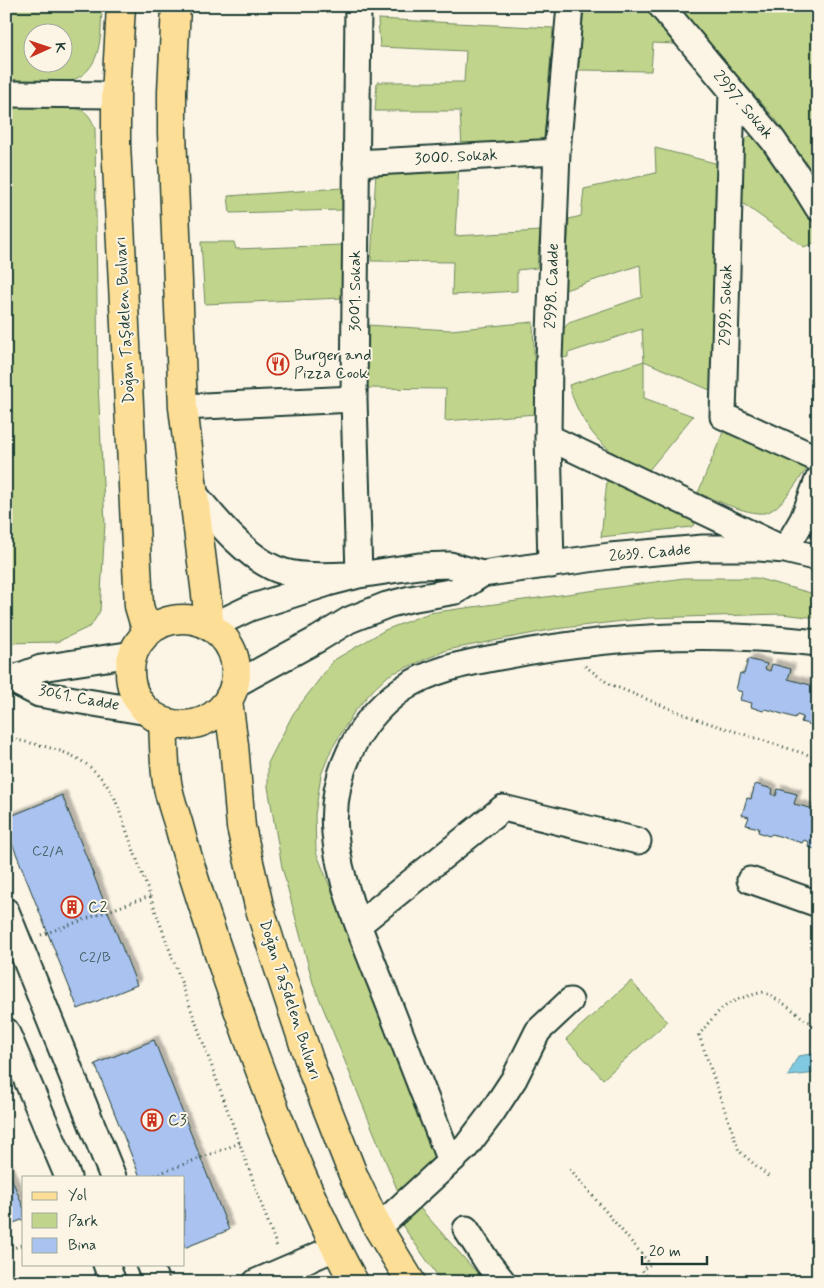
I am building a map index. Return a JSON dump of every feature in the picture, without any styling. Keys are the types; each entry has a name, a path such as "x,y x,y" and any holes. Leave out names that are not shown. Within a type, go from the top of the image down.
{"main road":[{"name":"Doğan Taşdelen Bulvarı","path":"121,6 116,95 116,144 140,643 130,670 131,685 138,700 156,717"},
{"path":"176,6 172,133 184,407 210,627"},
{"name":"Doğan Taşdelen Bulvarı","path":"140,643 156,626 177,619 194,621 210,627 223,638 232,652 236,668 231,693 241,827 260,906 314,1075 354,1177 378,1228 411,1282"},
{"path":"156,717 175,725 199,723 215,714 231,693"},
{"path":"156,717 167,782 203,909 272,1103 310,1196 354,1282"}],"street":[{"name":"3001. Sokak","path":"358,6 354,399 359,575"},
{"name":"2998. Cadde","path":"551,566 548,437 549,359 557,152 570,6"},
{"name":"2997. Sokak","path":"660,6 773,140 818,208"},
{"name":"2999. Sokak","path":"732,91 723,416 818,459"},
{"path":"6,94 116,95"},
{"name":"3000. Sokak","path":"356,163 557,152"},
{"path":"184,407 354,399"},
{"path":"548,437 786,550 803,519 818,480"},
{"path":"193,492 223,528 243,546 264,562 284,572 310,575 359,575"},
{"name":"2639. Cadde","path":"210,627 267,602 359,575 419,566 450,565 482,574 551,566 610,556 674,550 750,548 786,550 818,558"},
{"name":"2639. Cadde","path":"231,693 349,620 410,598 456,591 482,574"},
{"path":"450,1161 358,925 336,849 334,812 336,794 347,756 363,728 386,702 402,689 438,672 474,662 562,646 635,640 699,637 755,638 818,643"},
{"name":"3061. Cadde","path":"9,678 140,643"},
{"name":"3061. Cadde","path":"9,678 39,694 156,717"},
{"path":"358,925 503,808 638,841"},
{"path":"750,880 818,904"},
{"path":"11,927 103,1174"},
{"path":"378,1228 466,1147 492,1114 522,1065 538,1031 570,1001"},
{"path":"6,1031 68,1176"},
{"path":"466,1229 503,1282"},
{"path":"256,1282 335,1248"},
{"path":"107,1266 113,1282"},
{"path":"150,1266 156,1282"}],"path":[{"path":"562,646 594,674 609,684 696,719 818,758"},
{"path":"6,737 74,756 93,768 101,776 114,796 285,1269"},
{"path":"11,927 150,896"},
{"path":"768,1176 739,1151 700,1035 712,1018 725,1005 744,996 764,992 786,1005 807,1022 818,1024"},
{"path":"153,1176 240,1143"},
{"path":"570,1169 650,1264 642,1270 652,1282"},
{"path":"6,1251 22,1245"}],"green space":[{"path":"6,6 102,6 99,45 94,61 86,72 76,79 50,85 6,87"},
{"path":"584,6 645,6 674,44 653,43 651,71 578,70"},
{"path":"677,6 818,6 818,181 777,121"},
{"path":"378,19 553,28 544,140 462,148 460,111 375,111 377,82 464,82 466,51 380,47"},
{"path":"6,105 80,109 89,116 95,129 98,384 105,524 100,611 91,626 57,642 6,643"},
{"path":"749,136 754,136 797,191 813,222 816,242 804,247 738,200 745,140"},
{"path":"655,148 719,164 712,391 644,361 642,329 568,353 568,357 562,358 561,332 569,322 642,297 640,265 565,290 569,219 581,216 584,189 656,173"},
{"path":"459,165 455,236 540,231 537,268 517,270 517,291 452,295 453,262 371,261 376,171"},
{"path":"342,188 342,210 230,213 228,196"},
{"path":"201,242 234,242 236,249 342,245 342,298 205,304"},
{"path":"533,322 536,414 445,421 446,389 365,388 367,325 450,330"},
{"path":"644,361 644,398 693,416 649,470 615,454 596,438 579,412 569,385"},
{"path":"726,425 807,469 774,509 761,513 743,510 698,493"},
{"path":"607,480 692,519 695,524 691,527 601,537"},
{"path":"684,578 756,578 818,595 818,618 781,614 649,618 555,629 447,650 389,675 354,712 331,750 321,775 315,815 316,852 438,1153 399,1194 313,983 282,867 268,787 268,763 293,714 334,660 385,630 429,613"},
{"path":"631,981 667,1022 603,1079 566,1039"},
{"path":"419,1207 485,1282 442,1282 402,1225"}],"water":[{"path":"818,1053 818,1073 788,1076 798,1056"}],"building":[{"path":"748,659 767,664 765,669 770,671 772,664 791,669 788,679 818,687 818,727 801,722 803,717 797,715 795,718 766,709 763,711 751,707 752,703 740,700 742,692 736,690 740,673 744,674"},
{"path":"755,784 773,789 772,794 776,796 778,789 797,794 794,804 818,810 818,850 808,847 809,842 804,840 802,843 772,834 769,836 758,832 759,828 746,825 749,817 742,815 747,798 751,799"},
{"name":"C2","path":"62,795 137,985 78,1009 6,828 6,818"},
{"name":"C3","path":"154,1040 229,1230 185,1248 185,1176 140,1176 95,1064"},
{"path":"6,1165 22,1204 22,1220 6,1226"}],"place":[{"name":"Burger and Pizza Cook","path":"278,364"},
{"name":"C2","path":"72,907"},
{"name":"C3","path":"152,1120"}]}
